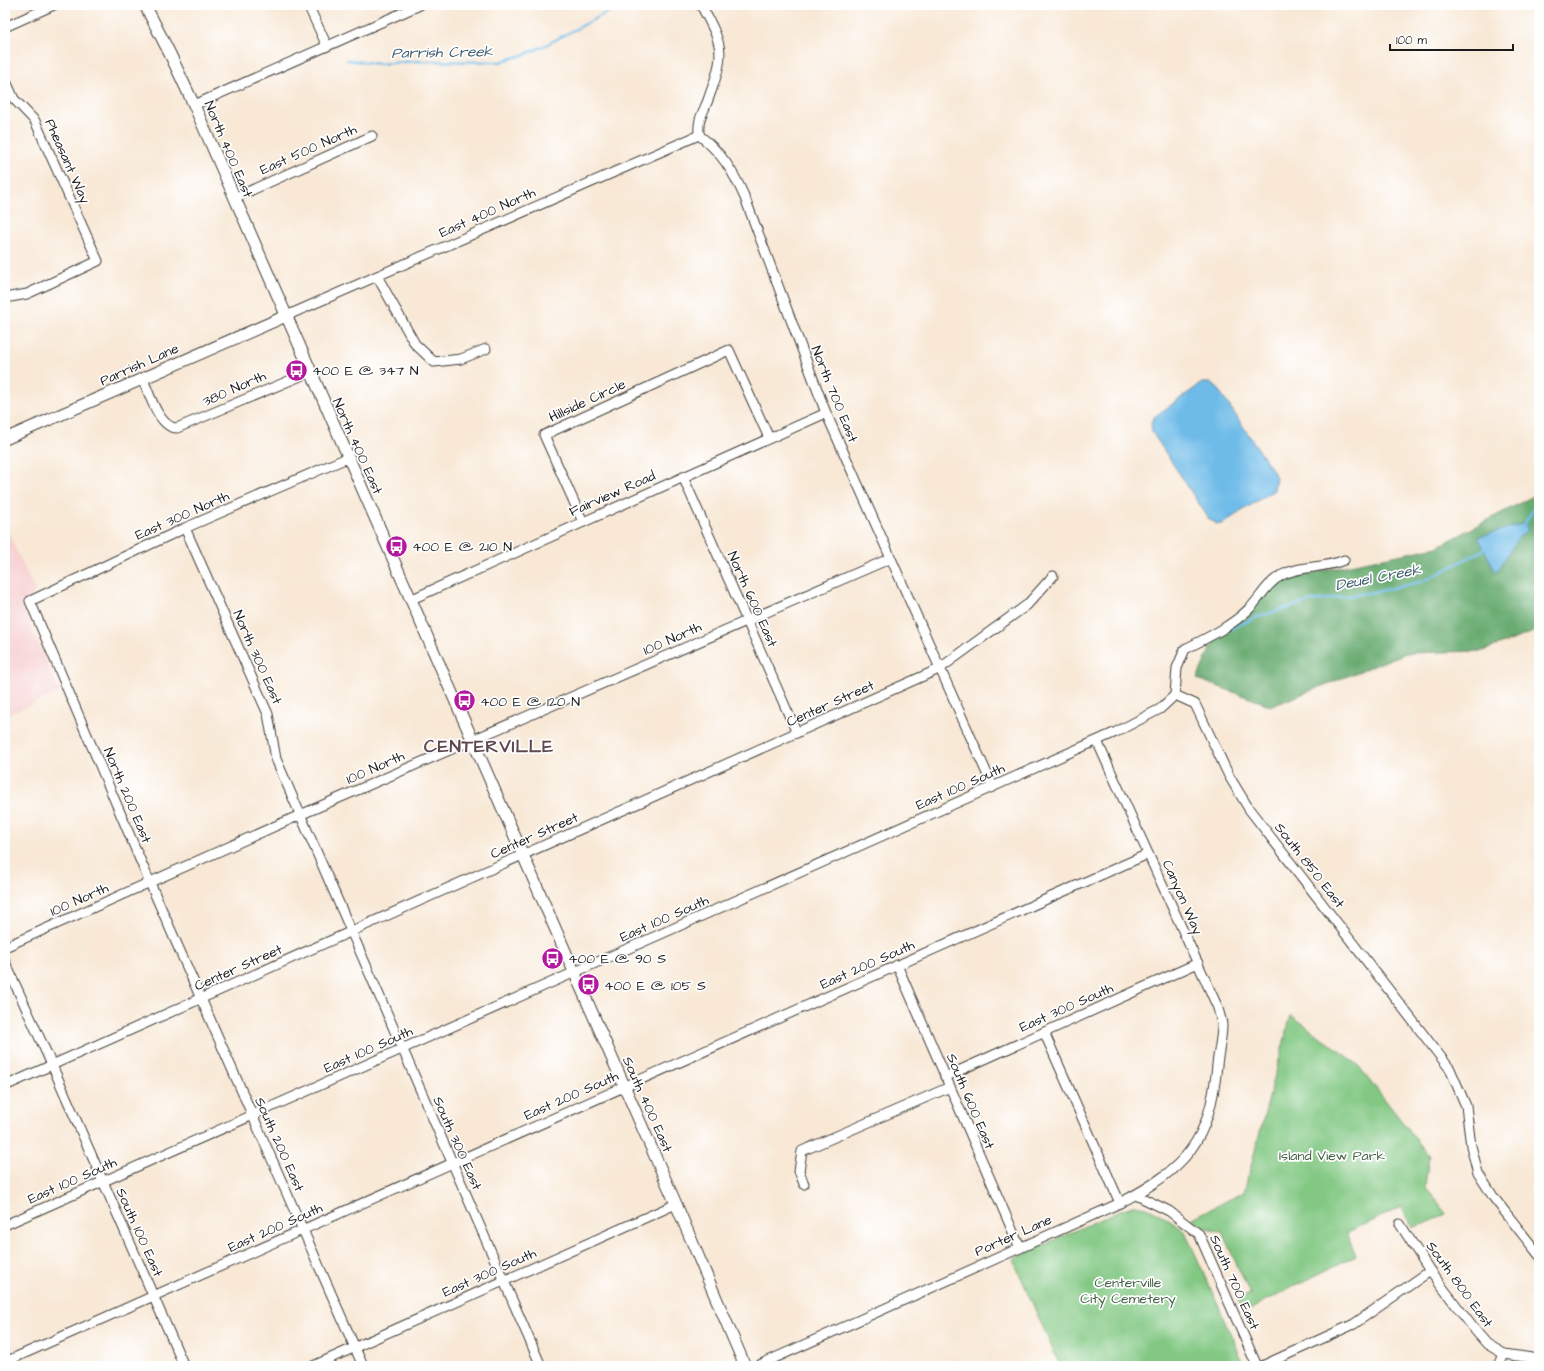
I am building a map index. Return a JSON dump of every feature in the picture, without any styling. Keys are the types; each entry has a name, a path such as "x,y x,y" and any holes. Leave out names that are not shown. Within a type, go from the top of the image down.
{"street":[{"path":"5,27 54,5"},
{"name":"North 400 East","path":"145,5 194,106 522,856"},
{"path":"308,5 327,46"},
{"path":"194,106 420,5"},
{"path":"699,135 699,117 715,82 721,56 717,35 701,5"},
{"name":"Pheasant Way","path":"5,79 14,99 36,121 98,261 27,294 5,298"},
{"name":"East 400 North","path":"286,316 699,135"},
{"name":"North 700 East","path":"699,135 710,144 733,171 745,198 826,413 939,670"},
{"name":"East 500 North","path":"234,198 372,136"},
{"path":"377,276 415,344 434,362 461,359 486,349"},
{"name":"Parrish Lane","path":"5,439 286,316"},
{"name":"Hillside Circle","path":"583,522 544,435 728,350 769,438"},
{"name":"380 North","path":"143,379 160,416 169,426 177,428 310,372"},
{"name":"Fairview Road","path":"410,600 826,413"},
{"name":"East 300 North","path":"30,601 185,528 347,458"},
{"name":"North 600 East","path":"683,477 797,733"},
{"name":"North 300 East","path":"185,528 268,714 276,759 350,932"},
{"name":"100 North","path":"6,945 889,559"},
{"path":"1175,694 1177,668 1185,649 1221,629 1249,608 1268,586 1283,575 1296,571 1332,565 1344,560"},
{"name":"Center Street","path":"5,1086 939,670 1028,604 1053,576"},
{"name":"North 200 East","path":"30,601 150,883 201,998"},
{"path":"939,670 993,787"},
{"name":"East 100 South","path":"5,1225 1097,741 1160,709 1175,694"},
{"name":"South 850 East","path":"1175,694 1195,704 1229,776 1249,809 1450,1070 1466,1106 1471,1146 1478,1173 1494,1198 1539,1255"},
{"name":"Canyon Way","path":"1097,741 1218,1008 1222,1026 1216,1069"},
{"name":"East 200 South","path":"5,1362 1148,854"},
{"name":"South 400 East","path":"522,856 676,1204 744,1366"},
{"name":"South 300 East","path":"350,932 541,1366"},
{"name":"South 100 East","path":"5,962 52,1065 184,1366"},
{"name":"East 300 South","path":"945,1077 1198,963"},
{"name":"South 600 East","path":"897,966 1020,1248"},
{"name":"South 200 East","path":"201,998 363,1366"},
{"path":"1044,1032 1120,1203"},
{"name":"Porter Lane","path":"757,1366 1120,1203 1158,1182 1179,1165 1198,1141 1208,1115 1216,1069"},
{"path":"804,1184 799,1170 802,1151 950,1087"},
{"name":"South 700 East","path":"1136,1195 1169,1211 1199,1234 1257,1366"},
{"name":"East 300 South","path":"313,1366 676,1204"},
{"name":"South 800 East","path":"1400,1224 1430,1271 1474,1329 1487,1344 1504,1354"},
{"path":"1262,1366 1354,1324 1430,1271"},
{"path":"1499,1366 1504,1354 1539,1359"}],"shaded area":[{"path":"5,525 35,591 23,609 60,692 5,716"}],"green space":[{"path":"1539,493 1539,630 1483,651 1406,653 1272,706 1197,679 1218,630 1277,580 1437,547"},
{"name":"Island View Park","path":"1291,1015 1357,1064 1429,1156 1425,1186 1446,1214 1412,1228 1402,1207 1346,1233 1356,1255 1244,1312 1238,1300 1250,1294 1222,1232 1204,1227 1191,1219 1244,1192"},
{"name":"Centerville City Cemetery","path":"1135,1205 1147,1207 1157,1212 1185,1231 1245,1366 1060,1366 1013,1259 1118,1211"}],"water":[{"path":"1202,383 1211,383 1216,386 1273,471 1276,478 1274,490 1222,524 1217,524 1209,519 1152,432 1151,422 1154,417"},
{"path":"1525,523 1528,530 1519,537 1496,573 1478,537"}],"waterway":[{"name":"Parrish Creek","path":"347,60 379,64 418,61 500,62 526,54 544,46 621,5"},
{"name":"Deuel Creek","path":"1523,526 1536,505 1539,504"},
{"name":"Deuel Creek","path":"1230,629 1257,617 1307,602 1380,591 1424,581 1487,548"}],"place":[{"name":"400 E @ 347 N","path":"297,370"},
{"name":"400 E @ 210 N","path":"397,546"},
{"name":"400 E @ 120 N","path":"464,701"},
{"name":"400 E @ 90 S","path":"553,958"},
{"name":"400 E @ 105 S","path":"588,985"}],"district":[{"name":"CENTERVILLE","path":"489,746"}]}
